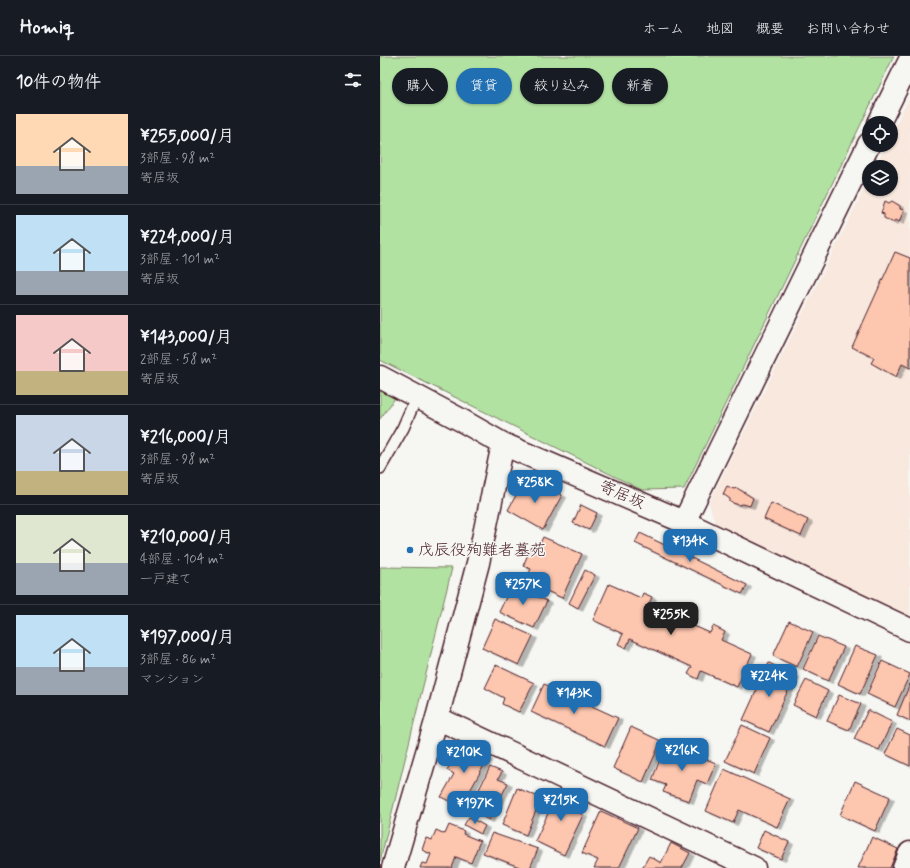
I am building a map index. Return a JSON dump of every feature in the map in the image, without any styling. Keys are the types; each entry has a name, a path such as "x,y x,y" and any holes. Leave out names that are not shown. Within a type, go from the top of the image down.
{"street":[{"path":"882,116 910,60"},
{"path":"684,522 865,152"},
{"name":"寄居坂","path":"380,377 503,444 684,522 910,630"},
{"path":"393,868 437,718 478,563 503,444"},
{"path":"437,718 754,868"},
{"path":"904,868 910,853"}],"lane":[{"path":"380,468 403,428 417,396"}],"shaded area":[{"path":"910,96 910,617 715,523 709,503 862,193 862,196 898,196 898,160 878,160 882,152 898,152 898,120"}],"green space":[{"path":"380,56 894,56 865,116 862,116 862,122 684,489 642,490 380,360"},
{"path":"380,386 398,394 380,419"},
{"path":"380,567 452,568 380,861"}],"building":[{"path":"885,201 889,203 892,201 900,206 900,209 904,210 899,222 896,220 892,222 884,218 884,214 881,213"},
{"path":"895,252 910,258 910,368 902,364 896,377 871,363 874,358 852,347"},
{"path":"537,482 562,495 543,530 508,510 521,486 527,489 530,484 534,487"},
{"path":"727,486 734,489 737,488 753,498 750,506 730,502 730,499 723,494"},
{"path":"771,503 808,520 801,536 764,519"},
{"path":"581,505 597,513 589,530 573,523"},
{"path":"640,533 747,585 742,594 635,543"},
{"path":"543,537 582,554 562,598 525,581 531,569 523,566 531,547 537,550"},
{"path":"585,570 595,575 578,608 569,603"},
{"path":"609,584 641,598 643,593 652,597 648,606 710,633 713,626 725,632 721,640 752,654 737,687 701,671 698,679 688,674 692,667 630,639 626,648 618,644 623,634 593,620"},
{"path":"512,585 547,601 534,628 499,612"},
{"path":"495,619 533,636 519,665 482,648"},
{"path":"789,621 813,632 797,667 773,656"},
{"path":"818,636 844,647 828,681 803,669"},
{"path":"855,646 878,655 860,694 838,684"},
{"path":"882,661 910,674 895,707 867,694"},
{"path":"769,663 795,675 769,732 743,720"},
{"path":"496,665 534,683 519,712 502,704 504,698 485,688"},
{"path":"806,680 828,691 816,716 793,705"},
{"path":"544,684 618,718 605,746 531,712"},
{"path":"910,684 910,721 897,715"},
{"path":"839,695 861,704 849,730 827,721"},
{"path":"868,710 892,722 879,750 854,739"},
{"path":"742,725 770,738 754,774 725,761"},
{"path":"631,727 661,741 643,782 613,768"},
{"path":"897,729 910,735 910,766 885,754"},
{"path":"462,743 488,758 461,807 441,797 454,774 447,770"},
{"path":"666,744 716,763 707,784 697,780 689,801 663,792 666,785 652,780"},
{"path":"490,767 502,772 498,779 508,783 489,820 469,810"},
{"path":"724,769 790,799 777,827 739,810 733,823 706,811"},
{"path":"855,781 890,797 875,831 840,815"},
{"path":"517,788 541,798 526,835 502,825"},
{"path":"560,788 584,799 578,812 583,815 564,855 535,841"},
{"path":"601,811 638,828 619,868 594,868 598,860 582,853"},
{"path":"469,817 485,826 481,834 464,825"},
{"path":"449,825 464,831 463,834 480,841 471,863 456,857 452,868 420,868 422,863 427,864 431,854 422,850 426,838 432,840 436,830 445,834"},
{"path":"764,830 789,842 781,859 756,848"},
{"path":"492,833 538,849 530,868 522,868 483,853"},
{"path":"872,837 898,849 890,868 858,868"},
{"path":"671,843 690,853 682,868 642,868 649,856 661,863"}],"place":[{"name":"戊辰役殉難者墓苑","path":"410,550"}]}
